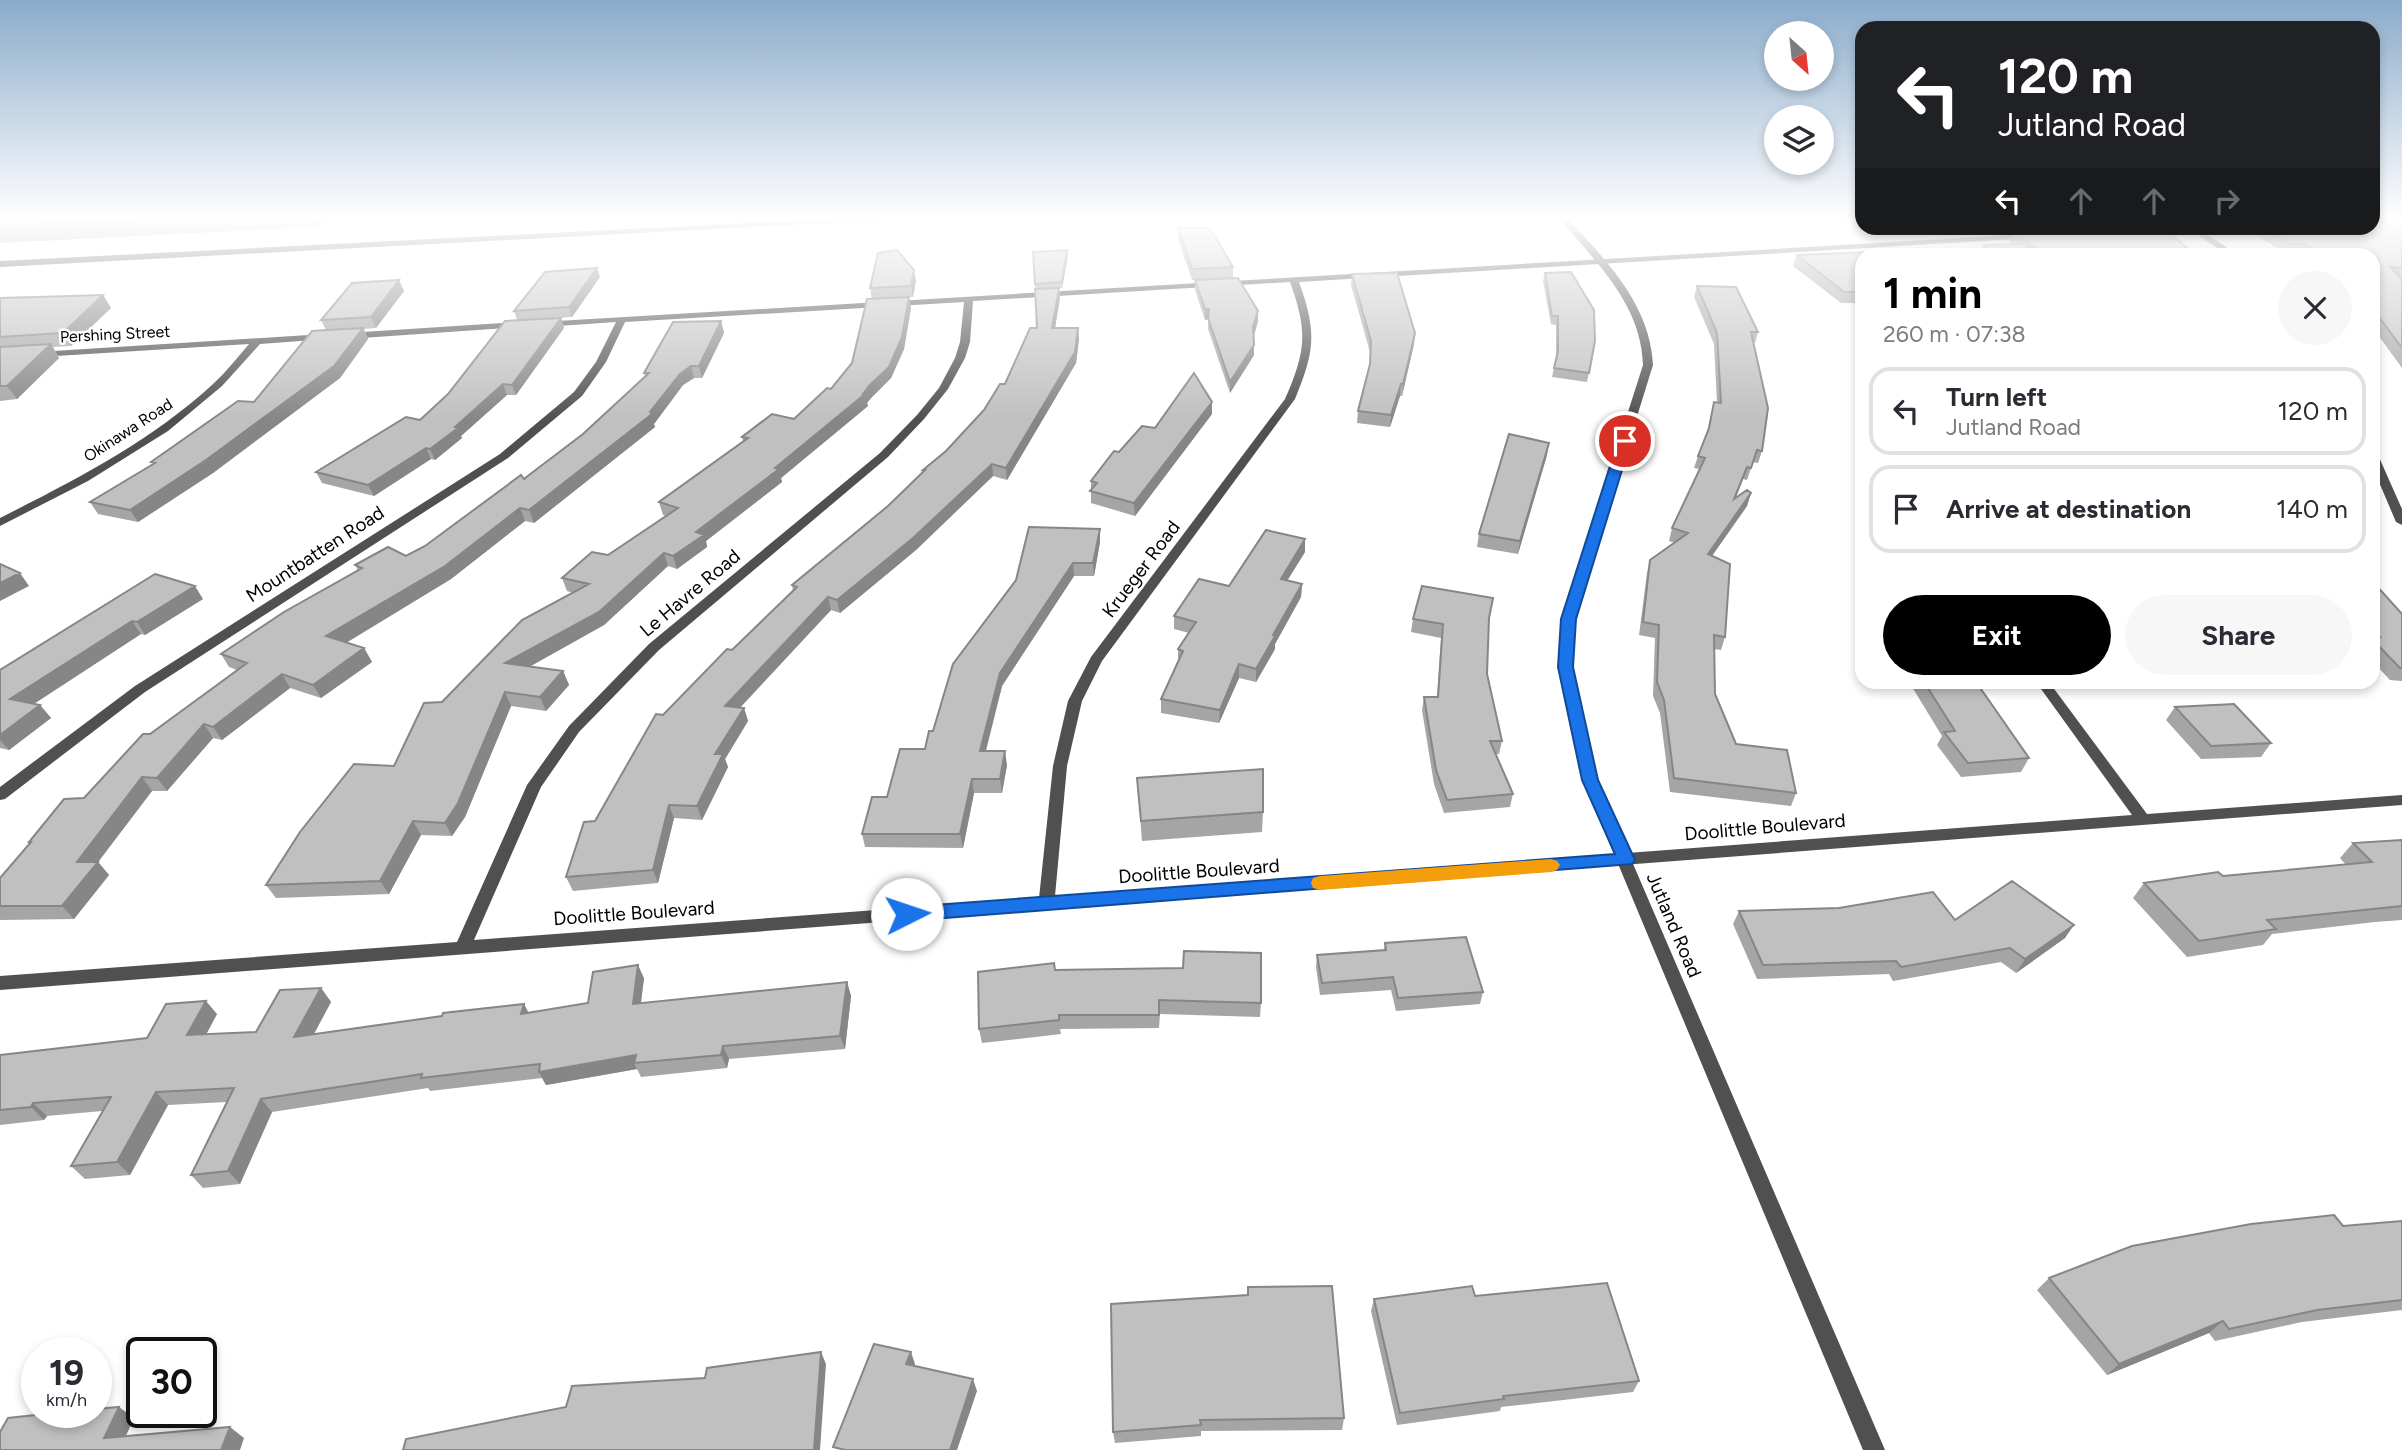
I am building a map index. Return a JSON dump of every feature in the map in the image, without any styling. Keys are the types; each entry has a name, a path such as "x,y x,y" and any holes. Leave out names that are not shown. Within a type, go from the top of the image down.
{"street":[{"name":"Pershing Street","path":"27,355 1192,286"},
{"name":"Krueger Road","path":"1046,904 1060,766 1075,701 1096,660 1290,399 1305,366 1309,339 1308,317 1296,286"},
{"name":"Jutland Road","path":"1617,286 1642,324 1650,346 1648,365 1569,619 1565,667 1590,780 1874,1450"},
{"name":"Le Havre Road","path":"463,947 534,785 574,729 654,647 884,455 915,423 952,374 964,344 969,298"},
{"name":"Mountbatten Road","path":"0,795 140,689 504,456 578,394 601,362 622,319"},
{"name":"Okinawa Road","path":"0,523 114,462 169,425 214,388 257,341"},
{"path":"2380,471 2402,522"},
{"path":"2047,689 2142,818"},
{"name":"Doolittle Boulevard","path":"0,983 2402,800"}],"building":[{"path":"350,286 395,286 371,317 321,320"},
{"path":"534,286 584,286 569,307 514,311"},
{"path":"871,286 911,286 911,286 870,288"},
{"path":"1197,286 1243,286 1258,311 1253,327 1254,345 1230,382 1208,318 1209,309 1205,309"},
{"path":"1355,286 1401,286 1415,333 1403,384 1391,415 1358,411 1370,364 1371,341"},
{"path":"1547,286 1579,286 1594,310 1595,341 1589,373 1554,368 1558,351 1558,316 1552,316"},
{"path":"1697,286 1736,287 1758,332 1751,332 1768,408 1762,451 1757,450 1751,468 1747,467 1734,499 1747,490 1751,493 1708,554 1730,564 1725,637 1714,635 1715,694 1736,744 1787,750 1796,793 1674,778 1664,700 1657,682 1659,625 1643,622 1650,560 1688,533 1672,528 1705,458 1698,456 1709,428 1714,402 1721,403 1717,333"},
{"path":"1836,286 1855,286 1855,292 1844,292"},
{"path":"2380,286 2402,286 2402,348 2380,318"},
{"path":"1059,288 1052,328 1078,328 1075,352 1006,468 992,464 913,538 837,600 828,597 725,706 744,708 715,754 723,754 697,806 669,805 653,870 566,877 584,822 595,821 656,714 663,715 727,649 732,650 797,587 792,585 888,506 946,451 984,410 1000,384 1005,384 1030,328 1037,328 1035,289"},
{"path":"103,295 63,333 0,337 0,298"},
{"path":"909,297 902,337 889,367 869,386 865,394 775,468 779,469 696,532 704,535 673,556 664,553 599,612 505,663 563,671 540,697 505,692 458,803 445,823 413,821 380,881 266,885 300,832 354,764 394,766 424,703 442,702 522,620 589,584 562,578 592,552 608,555 678,508 659,502 748,438 742,437 772,414 794,419 827,388 831,389 852,363 867,299"},
{"path":"561,318 512,385 503,384 455,427 458,428 430,449 426,448 368,485 316,472 406,417 420,420 448,394 505,321"},
{"path":"721,321 699,366 691,366 680,374 650,412 652,414 529,510 520,508 445,566 326,636 364,648 313,685 282,674 213,727 204,724 157,778 142,777 77,862 98,862 62,906 0,906 0,878 64,799 84,798 143,734 150,734 247,663 221,654 284,612 362,568 355,565 388,547 406,556 425,546 521,475 524,479 583,434 649,373 644,373 673,322"},
{"path":"363,328 334,366 206,460 130,510 90,502 155,463 151,462 238,401 254,402 312,331"},
{"path":"51,344 7,386 0,386 0,347"},
{"path":"1194,373 1212,402 1134,503 1090,491 1097,483 1091,481 1114,451 1119,452 1142,426 1155,428"},
{"path":"1509,434 1549,443 1520,541 1479,534"},
{"path":"1029,527 1100,529 1093,563 1073,563 1000,673 980,751 1005,751 1000,779 972,779 960,834 862,834 872,797 887,797 900,749 925,749 953,664 1016,580"},
{"path":"1266,530 1305,539 1281,579 1302,584 1256,669 1239,664 1220,710 1161,699 1183,651 1178,649 1196,622 1174,616 1199,579 1229,586"},
{"path":"0,564 20,573 0,583"},
{"path":"155,574 195,586 137,622 132,621 10,699 40,705 0,735 0,670"},
{"path":"1422,586 1493,598 1489,618 1487,674 1502,741 1490,741 1513,794 1447,800 1436,770 1424,697 1438,697 1443,624 1413,619"},
{"path":"2380,590 2402,614 2400,668 2380,647"},
{"path":"1928,689 1981,689 2029,758 1968,763 1944,732 1955,731"},
{"path":"2234,704 2271,743 2211,746 2175,707"},
{"path":"1263,769 1263,812 1141,821 1137,778"},
{"path":"2402,840 2402,906 2267,920 2276,929 2199,941 2144,883 2218,872 2223,876 2372,862 2353,843"},
{"path":"2012,881 2074,925 2025,959 2010,948 1901,967 1896,961 1763,965 1739,911 1839,908 1933,892 1955,920"},
{"path":"1466,937 1483,992 1398,998 1393,977 1322,983 1317,955 1386,950 1385,943"},
{"path":"1184,951 1261,953 1261,1003 1159,1000 1159,1015 1059,1015 1059,1020 979,1029 978,972 1054,963 1055,970 1183,968"},
{"path":"638,965 633,1004 847,982 840,1036 723,1046 721,1055 634,1063 636,1055 539,1072 540,1064 421,1078 422,1074 261,1099 228,1171 191,1175 234,1088 156,1092 117,1162 71,1166 111,1097 33,1103 31,1107 0,1110 0,1055 147,1038 166,1004 206,1001 187,1035 256,1032 280,990 321,988 294,1037 442,1016 443,1013 524,1004 521,1014 588,1003 593,972"},
{"path":"2334,1215 2343,1226 2402,1221 2402,1300 2317,1310 2229,1329 2223,1321 2119,1364 2049,1278 2132,1246 2251,1224"},
{"path":"1607,1283 1639,1381 1503,1396 1504,1399 1400,1413 1374,1299 1472,1286 1475,1296"},
{"path":"1332,1286 1344,1418 1200,1420 1201,1425 1113,1432 1111,1304 1248,1295 1248,1287"},
{"path":"874,1344 911,1352 906,1364 973,1379 950,1450 845,1450 833,1447"},
{"path":"821,1352 814,1450 403,1450 406,1439 566,1407 572,1386 705,1378 707,1368"},
{"path":"119,1407 112,1421 112,1408"},
{"path":"21,1417 21,1428 109,1428 104,1438 230,1427 221,1450 0,1450 0,1432 8,1418"}],"slow traffic":[{"path":"1320,883 1551,865"}],"route":[{"path":"907,914 1626,860 1590,780 1565,667 1569,619 1625,441"}]}
